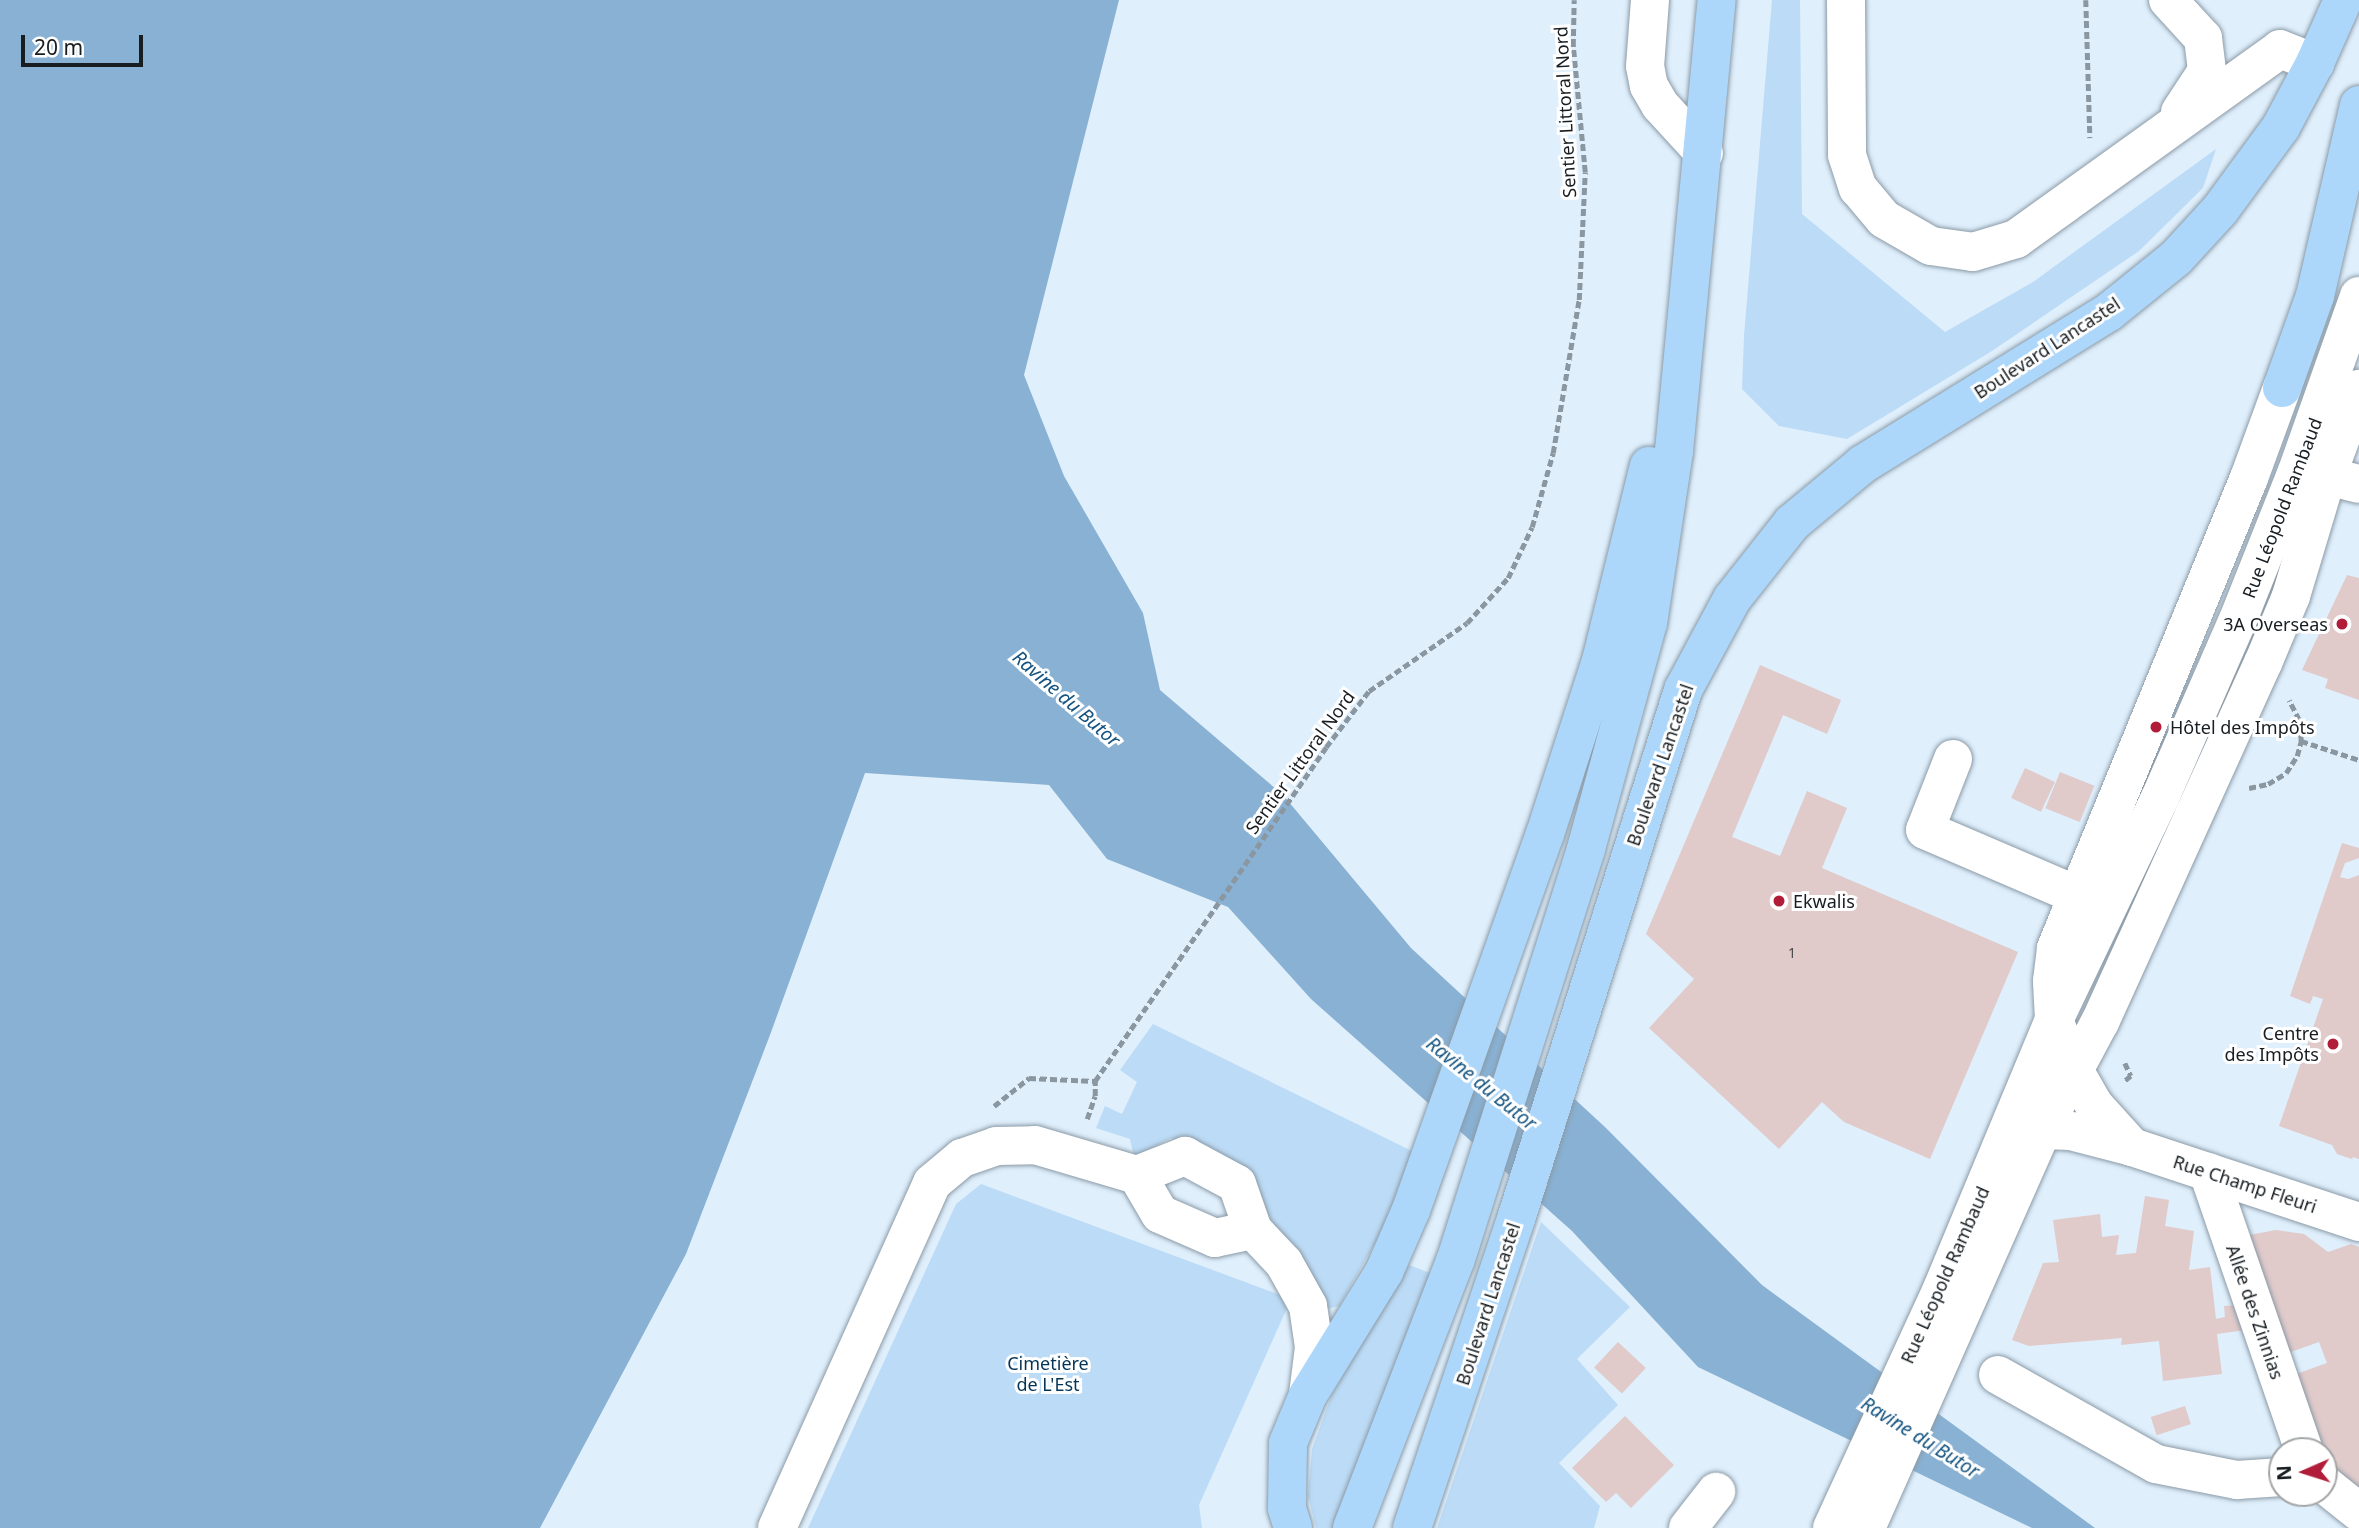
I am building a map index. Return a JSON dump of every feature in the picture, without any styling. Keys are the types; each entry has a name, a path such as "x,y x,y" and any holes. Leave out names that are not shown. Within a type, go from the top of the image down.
{"main road":[{"path":"1357,1517 1456,1259 1586,849 1648,623 1674,451 1691,297 1717,0"},
{"name":"Boulevard Lancastel","path":"1414,1525 1517,1216 1683,690 1732,599 1792,523 1863,464 2109,312 2176,258 2220,210 2281,127 2315,63 2343,0"},
{"path":"2282,388 2315,296 2359,105"},
{"path":"1293,1528 1287,1508 1288,1443 1308,1395 1384,1272 1411,1210 1545,834 1601,661 1691,297"}],"street":[{"path":"1650,0 1645,66 1648,86 1660,105 1704,153"},
{"path":"1846,0 1847,155 1858,188 1884,219 1931,246 1973,252 2016,239 2280,49 2315,63"},
{"path":"2168,0 2203,38 2207,71 2173,124"},
{"name":"Rue Léopold Rambaud","path":"1866,1528 2054,1020 2160,798 2240,613 2296,474 2359,296"},
{"name":"Rue Léopold Rambaud","path":"2074,1070 2054,1020 2052,981 2056,948 2249,478 2282,388"},
{"name":"Rue Léopold Rambaud","path":"1832,1528 2100,1022 2343,480 2359,389"},
{"path":"1953,760 1925,830 2077,895"},
{"name":"Rue Champ Fleuri","path":"2074,1070 2094,1105 2132,1147"},
{"name":"Rue Champ Fleuri","path":"2042,1130 2071,1131 2132,1147 2359,1222"},
{"path":"777,1528 932,1184 962,1158 996,1146 1035,1145 1137,1175 1185,1156 1237,1184 1253,1230 1284,1263 1308,1306 1314,1347 1308,1395"},
{"name":"Allée des Zinnias","path":"2208,1172 2299,1437"},
{"path":"1137,1175 1160,1214 1215,1238 1253,1230"},
{"path":"1998,1375 2156,1464 2237,1480 2268,1478"},
{"path":"1688,1528 1716,1492"},
{"path":"2338,1495 2359,1512"}],"path":[{"name":"Sentier Littoral Nord","path":"994,1106 1029,1078 1095,1081 1326,747 1369,691 1467,623 1508,578 1532,527 1553,453 1579,300 1585,172 1573,46 1574,0"},
{"path":"2086,0 2092,184"},
{"path":"2301,741 2359,760"}],"green space":[{"path":"1772,0 1800,0 1802,214 1945,332 2033,282 2216,149 2203,188 2139,251 1992,351 1847,439 1779,426 1742,389"},
{"path":"1153,1024 1414,1152 1393,1212 1339,1306 1323,1310 1240,1166 1171,1138 1134,1157 1130,1139 1096,1128 1105,1106 1122,1114 1137,1082 1120,1070"},
{"name":"Cimetière de L'Est","path":"981,1184 1291,1299 1199,1505 1202,1528 808,1528 956,1204"},
{"path":"1541,1222 1630,1307 1577,1359 1618,1405 1559,1463 1600,1506 1594,1528 1437,1528"},
{"path":"1409,1265 1430,1273 1334,1528 1316,1528 1308,1496 1312,1449 1332,1394"}],"water":[{"name":"Ravine du Butor","path":"0,0 1119,0 1024,375 1064,476 1143,613 1160,690 1283,795 1411,948 1606,1128 1762,1285 2095,1528 2032,1528 1698,1367 1572,1231 1311,999 1228,907 1107,859 1049,785 865,773 770,1035 686,1254 540,1528 0,1528"}],"building":[{"name":"3A Overseas","path":"2347,575 2359,578 2359,700 2325,688 2328,679 2302,670"},
{"name":"Ekwalis","path":"1760,665 1841,700 1827,734 1783,715 1732,837 1780,856 1807,791 1847,808 1822,868 2018,952 1930,1159 1844,1122 1822,1102 1779,1149 1649,1028 1694,979 1646,934"},
{"path":"2025,768 2055,782 2041,812 2011,798"},
{"path":"2060,772 2094,786 2080,822 2045,808"},
{"name":"Centre des Impôts","path":"2342,843 2359,848 2359,858 2345,863 2340,877 2348,879 2359,875 2359,1159 2337,1154 2332,1145 2279,1126 2323,999 2313,996 2310,1004 2290,996"},
{"path":"2145,1196 2169,1200 2165,1226 2194,1231 2189,1270 2210,1267 2216,1319 2225,1317 2224,1306 2237,1305 2245,1330 2217,1334 2222,1374 2163,1381 2159,1341 2121,1345 2122,1338 2029,1346 2012,1340 2043,1263 2059,1262 2053,1220 2100,1214 2102,1237 2119,1235 2116,1255 2136,1253"},
{"path":"2276,1230 2304,1234 2328,1252 2351,1244 2359,1247 2359,1488 2338,1472 2338,1437 2316,1437 2296,1374 2327,1363 2319,1342 2288,1353 2249,1235"},
{"path":"1618,1342 1646,1368 1622,1394 1594,1368"},
{"path":"2185,1406 2191,1424 2157,1435 2151,1417"},
{"path":"1625,1416 1674,1465 1631,1508 1616,1493 1606,1502 1572,1468"}],"place":[{"name":"3A Overseas","path":"2342,624"},
{"name":"Hôtel des Impôts","path":"2156,727"},
{"name":"Ekwalis","path":"1779,901"},
{"name":"Centre des Impôts","path":"2333,1044"}]}
